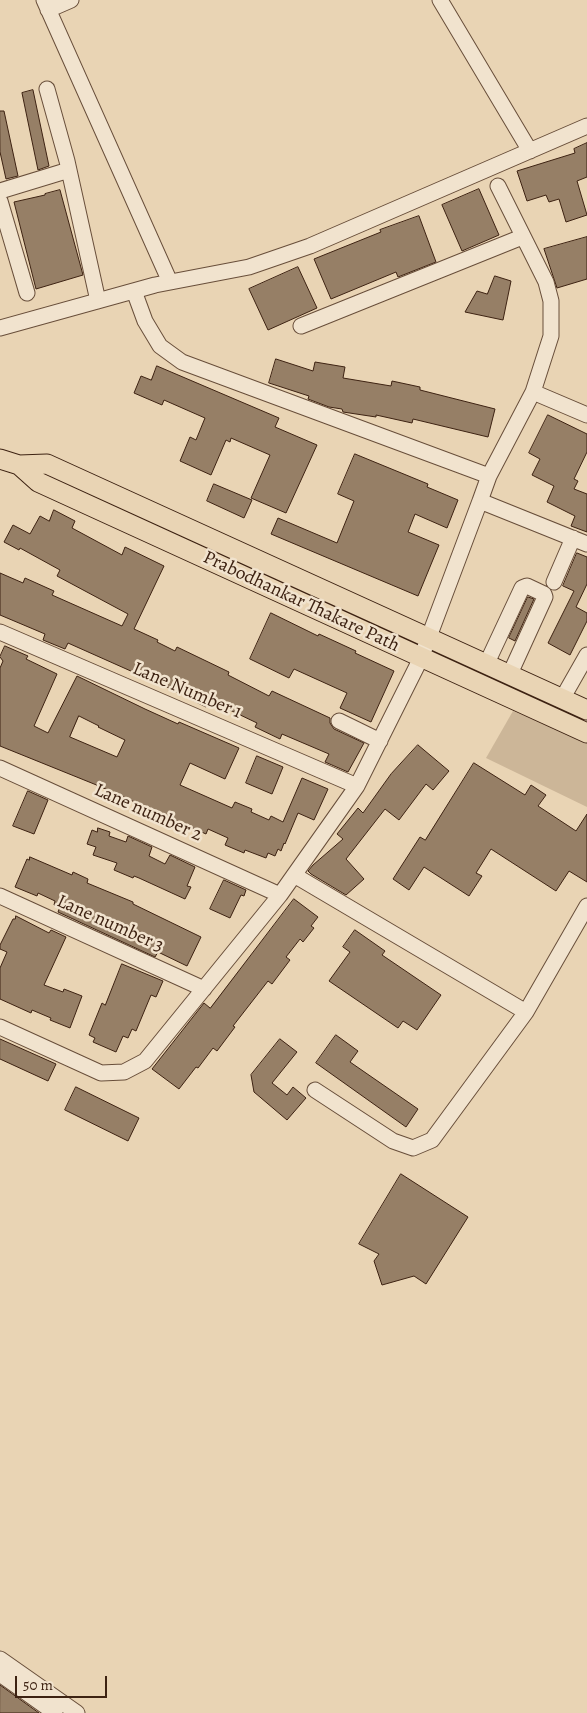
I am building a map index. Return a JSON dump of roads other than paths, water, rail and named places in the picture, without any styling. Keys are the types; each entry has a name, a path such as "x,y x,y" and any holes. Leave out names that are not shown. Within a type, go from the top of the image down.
{"main road":[{"name":"Prabodhankar Thakare Path","path":"0,459 19,465 47,464 587,710"},
{"name":"Prabodhankar Thakare Path","path":"19,465 38,482 587,733"}],"street":[{"path":"71,0 46,5 170,282"},
{"path":"440,0 530,151"},
{"path":"47,89 69,170 98,300"},
{"path":"0,328 170,282 249,267 310,246 587,126"},
{"path":"0,191 69,170"},
{"path":"0,1027 101,1073 124,1072 145,1061 280,895 357,786 421,658 489,476 533,392 551,336 551,301 546,282 498,186"},
{"path":"0,201 27,293"},
{"path":"301,326 522,237"},
{"path":"134,291 145,321 160,346 182,362 489,476"},
{"path":"533,392 587,415"},
{"path":"480,501 576,542 587,553"},
{"path":"554,582 576,542"},
{"path":"486,665 522,588 527,586 546,595 509,676"},
{"name":"Lane Number 1","path":"0,632 357,786"},
{"path":"500,636 523,646"},
{"path":"562,699 587,654"},
{"path":"339,721 380,741"},
{"name":"Lane number 2","path":"0,768 280,895"},
{"path":"294,875 526,1012"},
{"name":"Lane number 3","path":"0,896 204,989"},
{"path":"315,1090 393,1141 413,1148 432,1140 526,1012 587,906"},
{"path":"0,1659 77,1713"},
{"path":"0,1674 55,1713"}]}
